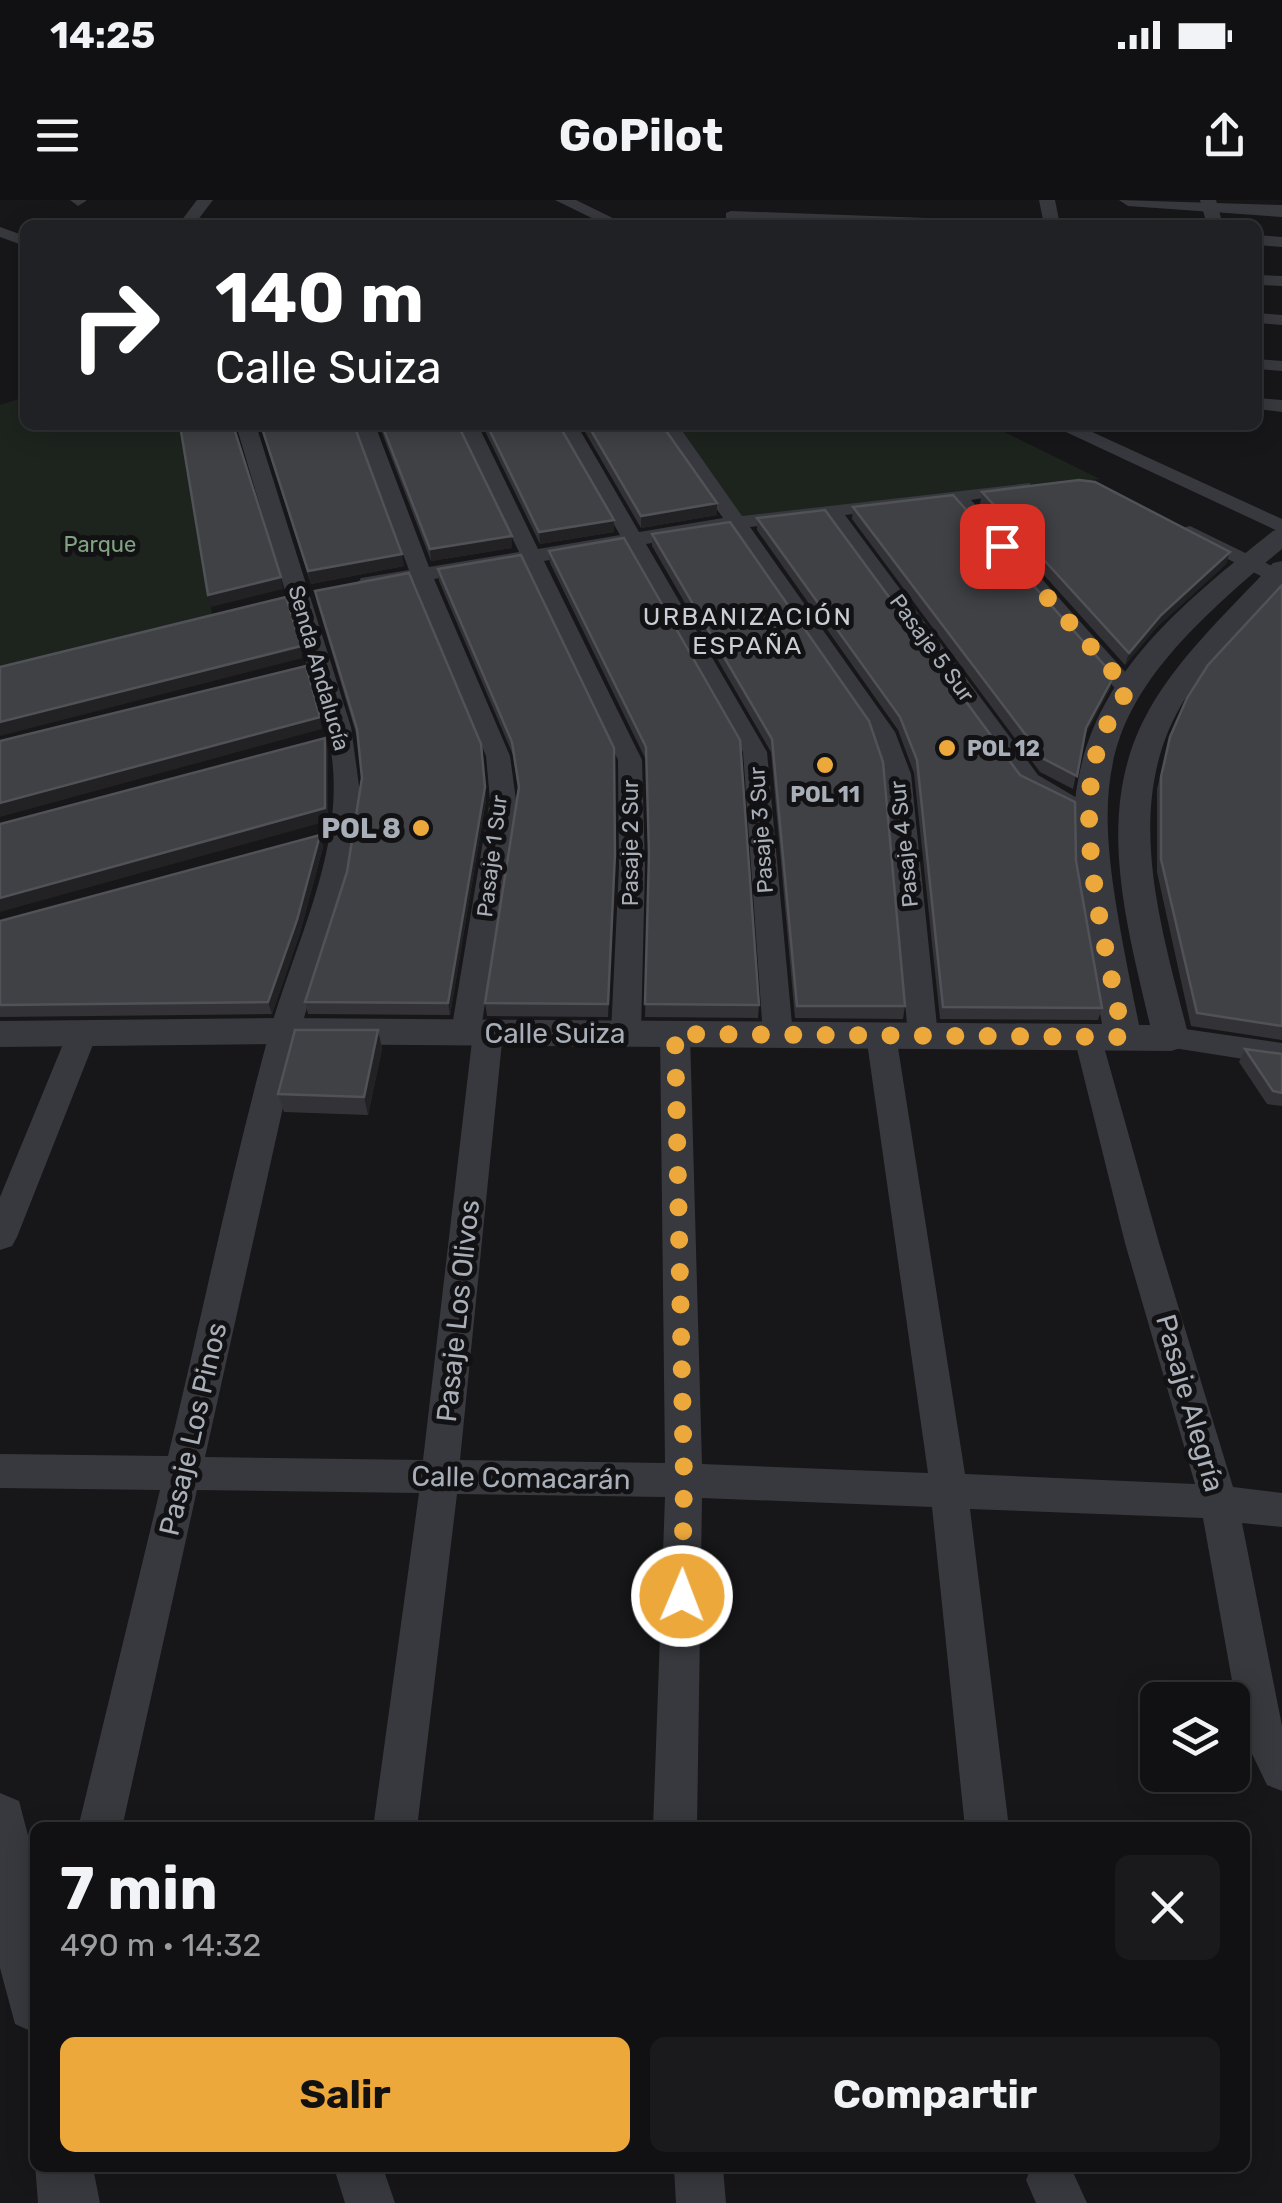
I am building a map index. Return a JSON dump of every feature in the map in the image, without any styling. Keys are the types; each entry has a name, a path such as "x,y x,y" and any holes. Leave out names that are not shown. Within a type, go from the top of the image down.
{"street":[{"path":"190,220 205,200"},
{"path":"563,200 608,220"},
{"path":"1128,200 1211,210 1282,212"},
{"path":"732,214 954,220"},
{"name":"Senda Andalucía","path":"248,430 300,596 311,667 330,739 346,764 314,950 285,1030"},
{"name":"Pasaje 1 Sur","path":"367,430 498,756 503,800 477,1032"},
{"name":"Pasaje 2 Sur","path":"470,430 630,760 632,867 626,1033"},
{"name":"Pasaje 3 Sur","path":"569,430 755,752 778,1034"},
{"name":"Pasaje 4 Sur","path":"671,430 882,732 898,774 923,1036"},
{"path":"1073,430 1282,527"},
{"path":"273,605 300,596 633,538 1042,485"},
{"path":"956,495 1128,689"},
{"name":"Pasaje 5 Sur","path":"830,510 1029,780 1091,812"},
{"path":"1166,520 1272,572"},
{"path":"1282,536 1272,572 1202,655 1162,713 1138,773 1133,867 1171,1038 1282,1054"},
{"path":"1106,1037 1091,812 1094,770 1108,724 1128,689 1161,646 1218,588 1272,572"},
{"path":"1108,724 1152,738"},
{"name":"Calle Suiza","path":"0,1034 285,1030 1171,1038"},
{"name":"Pasaje Los Pinos","path":"101,1822 285,1030"},
{"path":"0,1237 84,1032"},
{"name":"Pasaje Los Olivos","path":"396,1822 440,1476 477,1032"},
{"path":"675,1034 684,1480 676,1822"},
{"path":"881,1035 950,1490 985,1822"},
{"name":"Pasaje Alegría","path":"1106,1037 1142,1243 1219,1502 1262,1731 1282,1770"},
{"name":"Calle Comacarán","path":"0,1471 684,1480 1219,1502 1282,1510"},
{"path":"0,1820 17,1939"},
{"path":"64,2172 69,2203"},
{"path":"361,2172 370,2203"},
{"path":"699,2172 701,2203"}],"green space":[{"name":"Parque","path":"20,399 20,430 182,430 213,620 0,670 0,405"},
{"path":"671,430 1000,430 1100,479 732,520"}],"building":[{"path":"181,430 235,430 281,577 208,595"},
{"path":"263,430 356,430 402,554 308,571"},
{"path":"384,430 460,430 512,536 430,549"},
{"path":"489,430 562,430 614,520 539,532"},
{"path":"591,430 666,430 717,503 641,516"},
{"path":"1079,480 1095,482 1230,552 1161,615 1129,653 982,492"},
{"path":"953,495 1114,676 1086,728 1077,776 1044,759 853,507"},
{"name":"POL 12","path":"825,510 1020,775 1075,802 1076,861 1102,1008 943,1007 917,760 900,717 757,518"},
{"name":"POL 11","path":"730,522 869,721 883,762 905,1006 797,1006 772,739 652,534"},
{"path":"624,538 740,740 759,1005 645,1004 649,854 646,747 549,551"},
{"path":"521,555 614,748 615,854 608,1004 485,1003 519,787 512,742 438,569"},
{"name":"POL 8","path":"409,573 481,744 485,787 448,1003 305,1002 347,872 362,778 357,729 315,591"},
{"path":"1282,585 1282,1026 1197,1013 1161,859 1161,777 1170,737 1187,698 1208,665"},
{"path":"286,597 301,646 0,722 0,667"},
{"path":"306,666 320,717 0,803 0,741"},
{"path":"325,738 325,808 0,898 0,824"},
{"path":"320,835 297,920 268,1002 0,1005 0,921"},
{"path":"295,1030 378,1030 364,1097 278,1094"},
{"path":"1245,1049 1282,1054 1282,1093 1273,1091"}],"place":[{"name":"POL 12","path":"947,748"},
{"name":"POL 11","path":"825,765"},
{"name":"POL 8","path":"421,828"}],"district":[{"name":"URBANIZACIÓN ESPAÑA","path":"748,630"}],"route":[{"path":"682,1596 684,1480 675,1034 1123,1037 1095,873 1090,820 1094,770 1102,738 1128,689 1002,546"}]}
